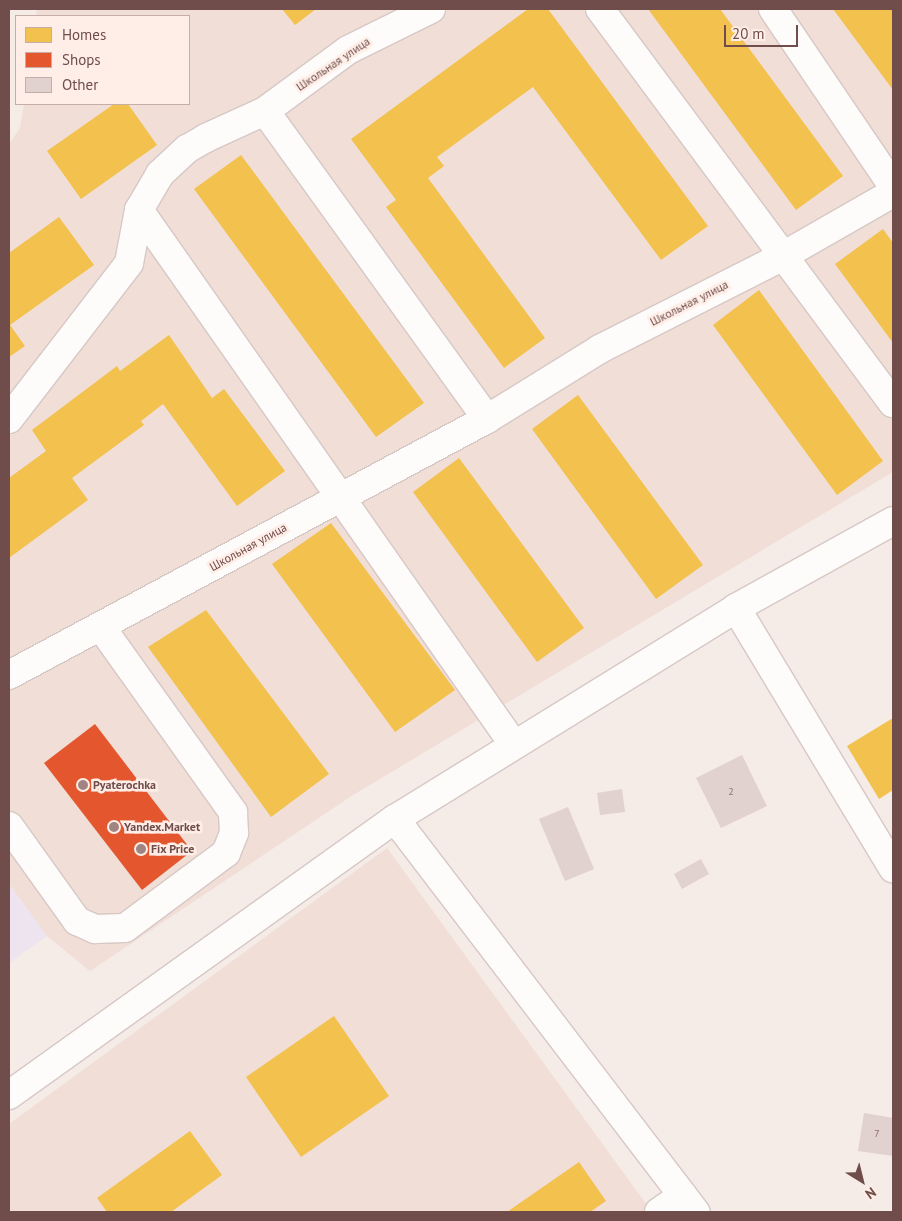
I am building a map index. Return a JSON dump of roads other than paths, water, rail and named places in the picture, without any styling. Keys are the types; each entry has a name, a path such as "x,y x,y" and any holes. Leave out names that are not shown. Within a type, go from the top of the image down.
{"street":[{"name":"Школьная улица","path":"9,419 129,263 139,210 160,174 187,149 222,128 265,111 348,50 431,9"},
{"path":"600,9 893,403"},
{"path":"773,9 893,186"},
{"path":"265,111 487,419"},
{"name":"Школьная улица","path":"9,676 340,495 487,419 600,349 783,256 893,193"},
{"path":"139,210 514,745"},
{"path":"9,1095 395,819 736,608 893,521"},
{"path":"736,608 890,856"},
{"path":"9,826 77,921 95,929 125,928 226,852 234,834 233,812 101,627"},
{"path":"395,819 690,1204 659,1212"}],"place":[{"name":"Pyaterochka","path":"83,785"},
{"name":"Yandex.Market","path":"114,827"},
{"name":"Fix Price","path":"141,849"}]}
